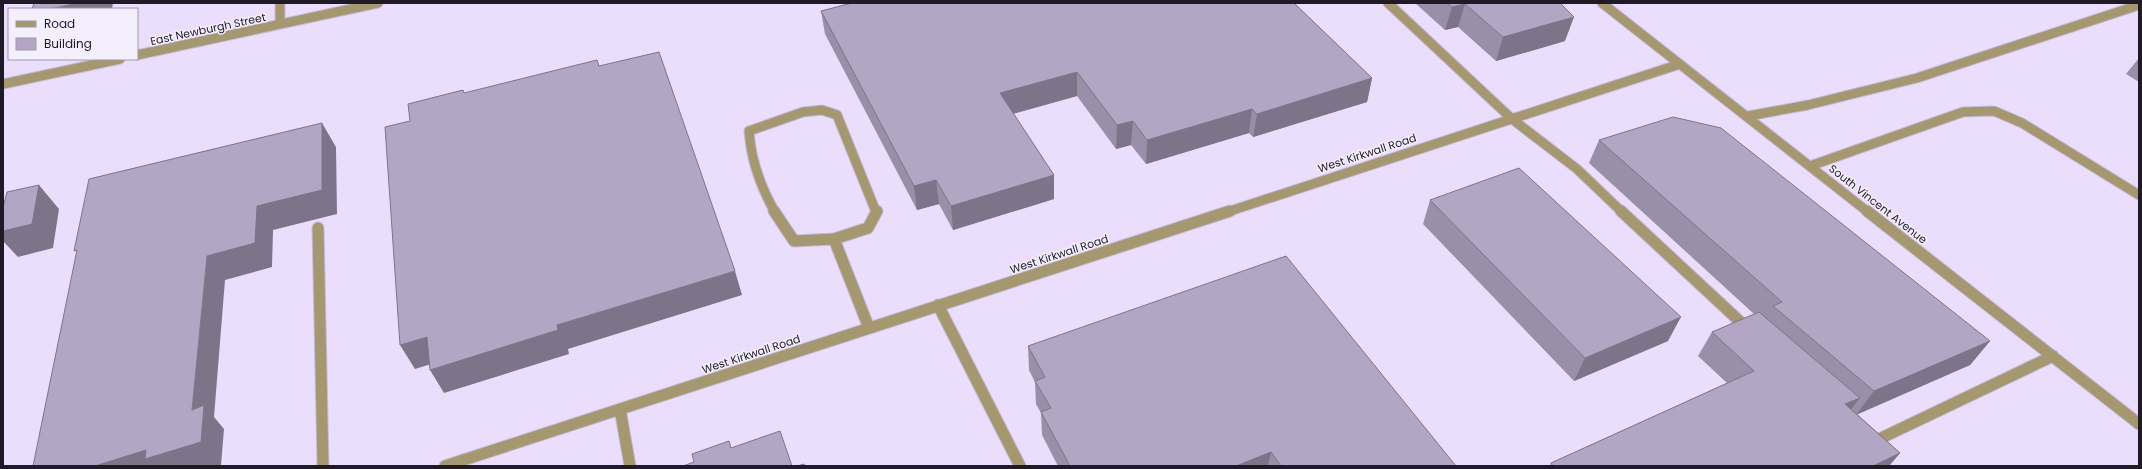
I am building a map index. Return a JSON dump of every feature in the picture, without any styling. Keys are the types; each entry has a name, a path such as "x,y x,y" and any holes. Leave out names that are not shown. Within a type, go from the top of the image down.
{"street":[{"path":"280,3 280,24"},
{"name":"East Newburgh Street","path":"138,55 378,3"},
{"path":"1388,3 1512,119 1567,160 1755,336"},
{"name":"South Vincent Avenue","path":"1602,3 2139,424"},
{"path":"1748,116 1808,105 1917,78 2139,5"},
{"path":"3,84 115,60"},
{"name":"West Kirkwall Road","path":"445,466 1680,64"},
{"path":"823,110 836,115 876,210 868,228 834,239 794,241 774,213 755,170 749,148 749,130 778,119 801,113 823,110"},
{"path":"1810,166 1963,112 1994,111 2022,123 2139,195"},
{"path":"318,228 323,466"},
{"path":"834,239 869,328"},
{"path":"938,306 1020,466"},
{"path":"1863,430 1875,441 2053,356"},
{"path":"620,409 630,466"}],"building":[{"path":"34,3 78,3 55,8 32,8"},
{"path":"852,3 1294,3 1372,78 1257,114 1252,109 1147,140 1133,121 1117,125 1077,72 1000,93 1054,175 951,206 936,180 914,186 821,11"},
{"path":"1447,3 1560,3 1574,17 1503,37 1465,4 1452,7"},
{"path":"659,52 735,271 557,325 558,330 430,370 427,337 400,345 385,127 410,121 408,104 463,90 464,93 597,60 599,66"},
{"path":"1673,117 1721,128 1990,341 1874,391 1773,306 1782,302 1599,140"},
{"path":"322,123 322,190 257,206 255,243 207,256 192,410 204,405 201,442 145,459 146,450 95,466 33,466 77,250 74,251 89,179"},
{"path":"1519,168 1681,317 1585,358 1430,200"},
{"path":"39,185 32,224 3,231 3,207 7,192"},
{"path":"1286,256 1456,466 1281,466 1271,452 1236,466 1070,466 1041,412 1051,408 1035,381 1045,377 1028,346"},
{"path":"1759,312 1860,398 1845,404 1900,453 1873,466 1553,466 1551,463 1754,371 1712,332"},
{"path":"780,431 792,466 683,466 694,462 692,454 729,441 731,448"}]}
